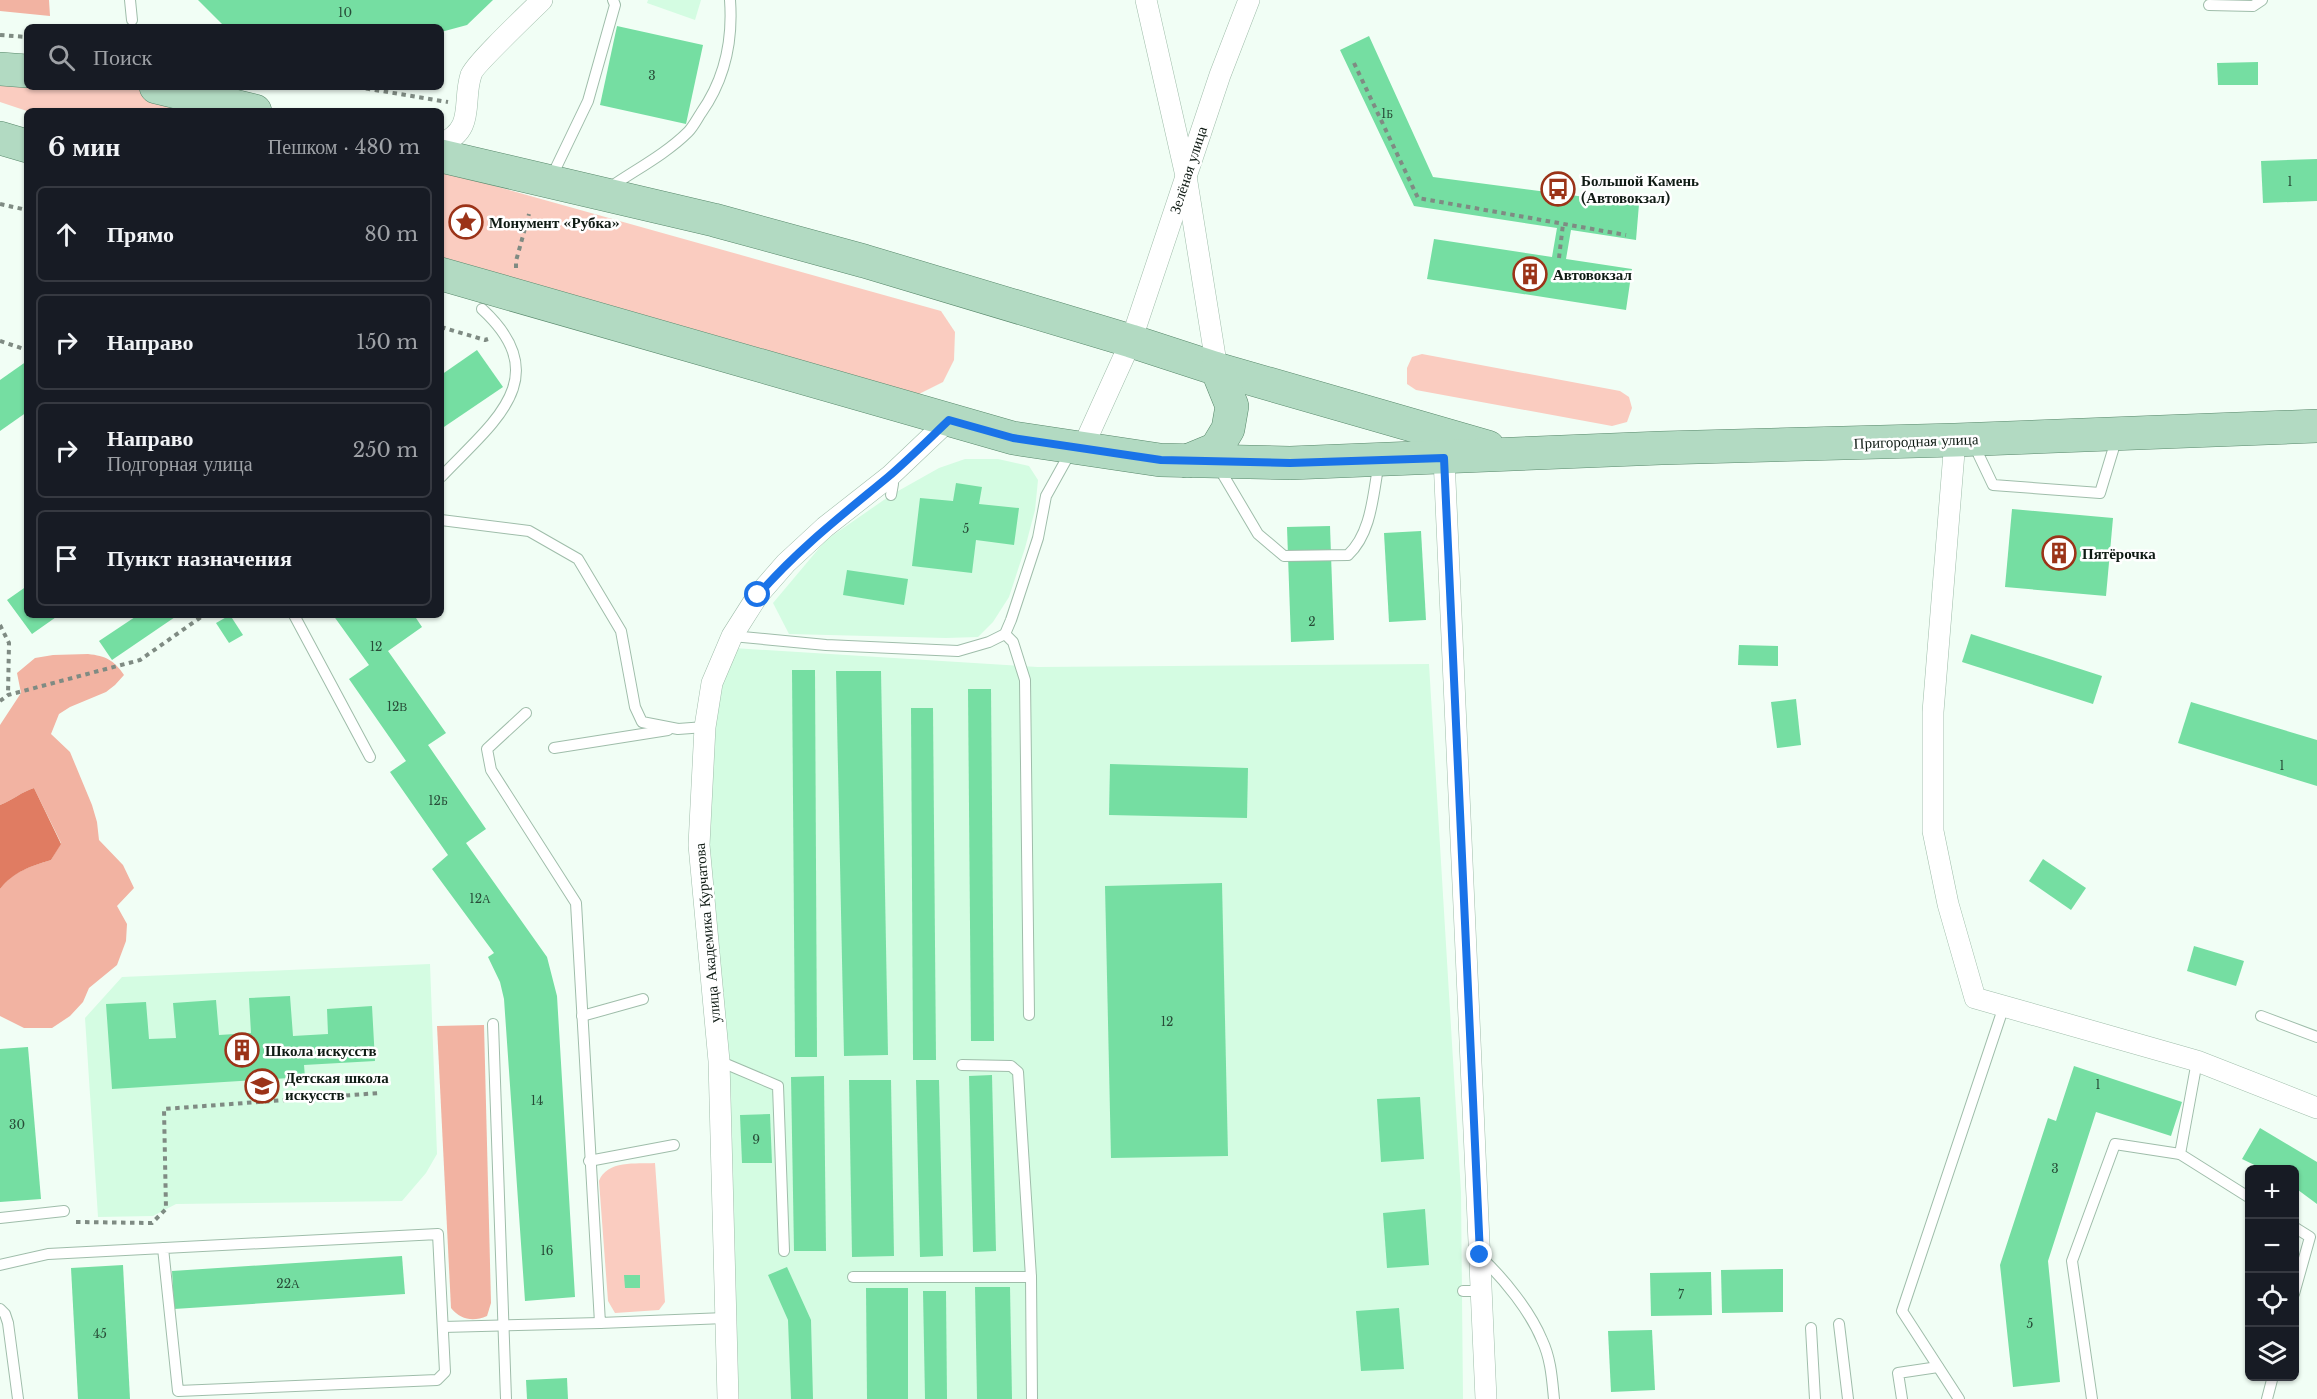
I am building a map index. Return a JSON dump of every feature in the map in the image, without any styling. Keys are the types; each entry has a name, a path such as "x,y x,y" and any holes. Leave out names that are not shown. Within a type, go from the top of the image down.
{"main road":[{"path":"0,69 24,71"},
{"path":"168,90 243,108"},
{"path":"0,138 24,145"},
{"path":"444,157 714,220 864,261 1217,369 1515,455"},
{"name":"Пригородная улица","path":"444,275 1013,438 1161,460 1290,463 1661,448 2118,435 2317,426"},
{"path":"1201,462 1216,449 1228,429 1232,406 1217,369"}],"street":[{"path":"444,142 458,133 464,122 471,73 542,0"},
{"path":"1146,0 1186,176 1217,369"},
{"name":"Зелёная улица","path":"1079,447 1131,341 1220,75 1249,0"},
{"name":"улица Академика Курчатова","path":"728,1399 719,1061 699,845 705,726 712,683 732,636 758,595 786,563 825,527 890,485 949,420"},
{"path":"1963,440 1933,712 1933,831 1948,904 1975,998 2197,1061 2317,1108"},
{"path":"1444,458 1480,1255 1472,1291 1486,1399"}],"lane":[{"path":"130,0 132,20"},
{"path":"549,181 588,101 615,5 613,0"},
{"path":"601,193 677,141 689,130 710,100 728,56 731,30 730,0"},
{"path":"2209,5 2253,6 2262,0"},
{"path":"444,474 497,419 509,401 516,380 516,357 501,327 482,309"},
{"path":"1963,440 1993,485 2100,492 2118,435"},
{"path":"732,636 826,645 958,651 989,642 1005,634 1038,538 1046,496 1079,447"},
{"path":"1201,462 1258,534 1284,556 1348,555 1358,546 1365,533 1379,460"},
{"path":"444,520 529,531 578,559 621,631 635,707 642,722 678,729"},
{"path":"296,618 370,758"},
{"path":"1005,634 1013,642 1024,680 1029,1015"},
{"path":"526,713 487,749 490,770 576,903 600,1323"},
{"path":"554,748 705,726"},
{"path":"582,1016 643,999"},
{"path":"1959,1399 1902,1311 2004,1006"},
{"path":"2261,1016 2317,1037"},
{"path":"493,1024 506,1399"},
{"path":"719,1061 778,1086 784,1251"},
{"path":"2180,1154 2197,1061"},
{"path":"963,1065 1011,1066 1018,1072 1031,1277 1032,1399"},
{"path":"2092,1399 2072,1261 2115,1144 2180,1154 2245,1195"},
{"path":"590,1161 674,1145"},
{"path":"0,1218 64,1211"},
{"path":"2299,1230 2310,1237 2299,1279"},
{"path":"0,1265 48,1254 163,1248 438,1234 445,1372 437,1380 178,1395 163,1248"},
{"path":"1480,1255 1512,1290 1542,1340 1552,1372 1554,1399"},
{"path":"853,1277 1031,1277"},
{"path":"0,1309 5,1314 8,1323 18,1399"},
{"path":"443,1327 725,1318"},
{"path":"1839,1324 1848,1399"},
{"path":"1811,1328 1815,1399"},
{"path":"1902,1399 1898,1372 1938,1367"},
{"path":"2267,1399 2272,1381"}],"path":[{"path":"0,35 24,37"},
{"path":"1354,63 1418,198 1626,235"},
{"path":"375,90 468,106"},
{"path":"0,204 24,209"},
{"path":"1559,258 1563,224"},
{"path":"0,341 24,349"},
{"path":"0,701 8,695 140,660 200,618"},
{"path":"0,625 9,644 8,695"},
{"path":"70,1221 152,1223 166,1209 164,1109 379,1093"}],"shaded area":[{"path":"0,0 49,0 50,16 0,11"},
{"path":"648,0 701,0 695,20 647,3"},
{"path":"0,78 24,86 24,90 143,90 220,108 24,108 24,110 0,102"},
{"path":"444,172 941,311 955,332 954,360 943,382 919,394 444,258"},
{"path":"1422,354 1620,391 1629,397 1632,408 1627,422 1612,426 1416,390 1407,384 1407,368 1412,357"},
{"path":"965,459 998,459 1029,466 1038,480 1035,510 1009,597 993,622 978,637 789,634 773,603 826,540 891,495 939,468"},
{"path":"733,648 1038,667 1429,664 1461,1192 1463,1399 734,1399 710,896 710,765 717,688"},
{"path":"88,654 109,660 124,675 106,692 59,714 51,734 70,752 92,805 99,840 123,865 134,888 117,906 127,924 126,941 117,965 89,988 83,1002 70,1016 52,1028 24,1028 0,1016 0,889 16,874 51,860 61,843 34,788 0,805 0,725 21,693 17,673 35,658"},
{"path":"34,788 61,844 51,860 17,874 0,889 0,805"},
{"name":"Детская школа искусств","path":"430,964 437,1154 426,1173 402,1201 176,1204 153,1216 98,1217 85,1018 122,977"},
{"path":"484,1025 491,1303 487,1316 472,1319 459,1315 451,1308 437,1026"},
{"path":"655,1163 665,1302 659,1310 615,1313 608,1301 599,1181 608,1169 615,1166"}],"building":[{"path":"198,0 493,0 467,25 444,31 444,24 222,24"},
{"path":"617,26 703,45 686,124 600,105"},
{"path":"1369,36 1433,177 1639,204 1636,240 1571,230 1566,259 1632,269 1626,310 1427,279 1434,239 1552,257 1557,228 1414,206 1340,50"},
{"path":"2258,62 2258,85 2218,85 2217,63"},
{"path":"2317,159 2317,201 2263,203 2261,161"},
{"path":"477,350 503,387 444,427 444,373"},
{"path":"24,363 24,414 0,431 0,380"},
{"path":"956,483 982,487 979,504 1019,508 1014,545 976,540 972,573 912,566 920,498 953,501"},
{"name":"Пятёрочка","path":"2012,509 2113,518 2106,596 2005,587"},
{"path":"1330,526 1334,640 1291,642 1287,527"},
{"path":"1421,531 1426,620 1389,622 1384,533"},
{"path":"847,570 908,579 904,605 843,595"},
{"path":"24,588 24,618 55,618 32,634 7,600"},
{"path":"134,618 174,618 112,660 99,641"},
{"path":"225,618 232,618 243,635 229,643 216,623"},
{"path":"335,618 416,618 422,627 388,651 446,733 428,745 486,829 466,843 547,957 557,996 575,1297 525,1301 504,999 500,982 488,957 494,953 432,869 448,855 390,772 406,761 349,679 369,665"},
{"path":"1971,634 2102,676 2093,704 1962,662"},
{"path":"1739,645 1778,646 1778,666 1738,665"},
{"path":"792,670 815,670 817,1057 795,1057"},
{"path":"836,671 881,671 888,1055 844,1056"},
{"path":"968,689 991,689 994,1041 971,1041"},
{"path":"1796,699 1801,745 1777,748 1771,702"},
{"path":"2191,702 2317,740 2317,786 2178,743"},
{"path":"911,708 933,708 936,1060 913,1060"},
{"path":"1110,764 1248,768 1247,818 1109,815"},
{"path":"2043,859 2086,888 2071,910 2029,881"},
{"path":"1222,883 1228,1156 1111,1158 1105,886"},
{"path":"2194,946 2244,961 2236,986 2187,971"},
{"name":"Школа искусств","path":"290,996 293,1036 328,1034 327,1009 372,1006 375,1061 304,1065 305,1077 112,1089 106,1004 146,1002 149,1039 176,1038 173,1003 216,1000 219,1035 251,1033 249,998"},
{"path":"28,1047 41,1199 0,1202 0,1049"},
{"path":"2074,1066 2182,1102 2171,1136 2096,1112 2048,1261 2060,1382 2013,1387 2000,1265 2048,1118 2056,1121"},
{"path":"992,1075 996,1251 973,1252 969,1076"},
{"path":"824,1076 826,1251 794,1251 791,1077"},
{"path":"849,1080 891,1080 894,1256 852,1257"},
{"path":"916,1080 939,1080 943,1256 920,1257"},
{"path":"1420,1097 1424,1159 1381,1162 1377,1099"},
{"path":"770,1114 772,1163 742,1163 740,1115"},
{"path":"2260,1128 2317,1162 2317,1204 2299,1191 2299,1165 2255,1165 2242,1159"},
{"path":"1425,1209 1429,1265 1387,1268 1383,1213"},
{"path":"402,1256 405,1294 174,1309 172,1271"},
{"path":"123,1265 130,1399 78,1399 71,1268"},
{"path":"787,1267 811,1320 813,1399 791,1399 788,1320 768,1275"},
{"path":"1783,1269 1783,1312 1722,1313 1721,1270"},
{"path":"1711,1272 1712,1315 1651,1316 1650,1273"},
{"path":"624,1275 640,1275 640,1288 625,1288"},
{"path":"975,1287 1010,1287 1012,1399 977,1399"},
{"path":"866,1288 908,1288 908,1399 867,1399"},
{"path":"923,1291 946,1291 947,1399 925,1399"},
{"path":"1399,1308 1404,1369 1361,1371 1356,1311"},
{"path":"1652,1330 1655,1390 1611,1392 1608,1331"},
{"path":"567,1378 568,1399 527,1399 526,1380"}],"place":[{"name":"Большой Камень (Автовокзал)","path":"1558,189"},
{"name":"Монумент «Рубка»","path":"466,222"},
{"name":"Автовокзал","path":"1530,274"},
{"name":"Пятёрочка","path":"2059,553"},
{"name":"Школа искусств","path":"242,1050"},
{"name":"Детская школа искусств","path":"262,1086"}],"route":[{"path":"758,595 786,563 825,527 890,476 949,420 1013,438 1161,460 1290,463 1444,458 1480,1255"}]}
